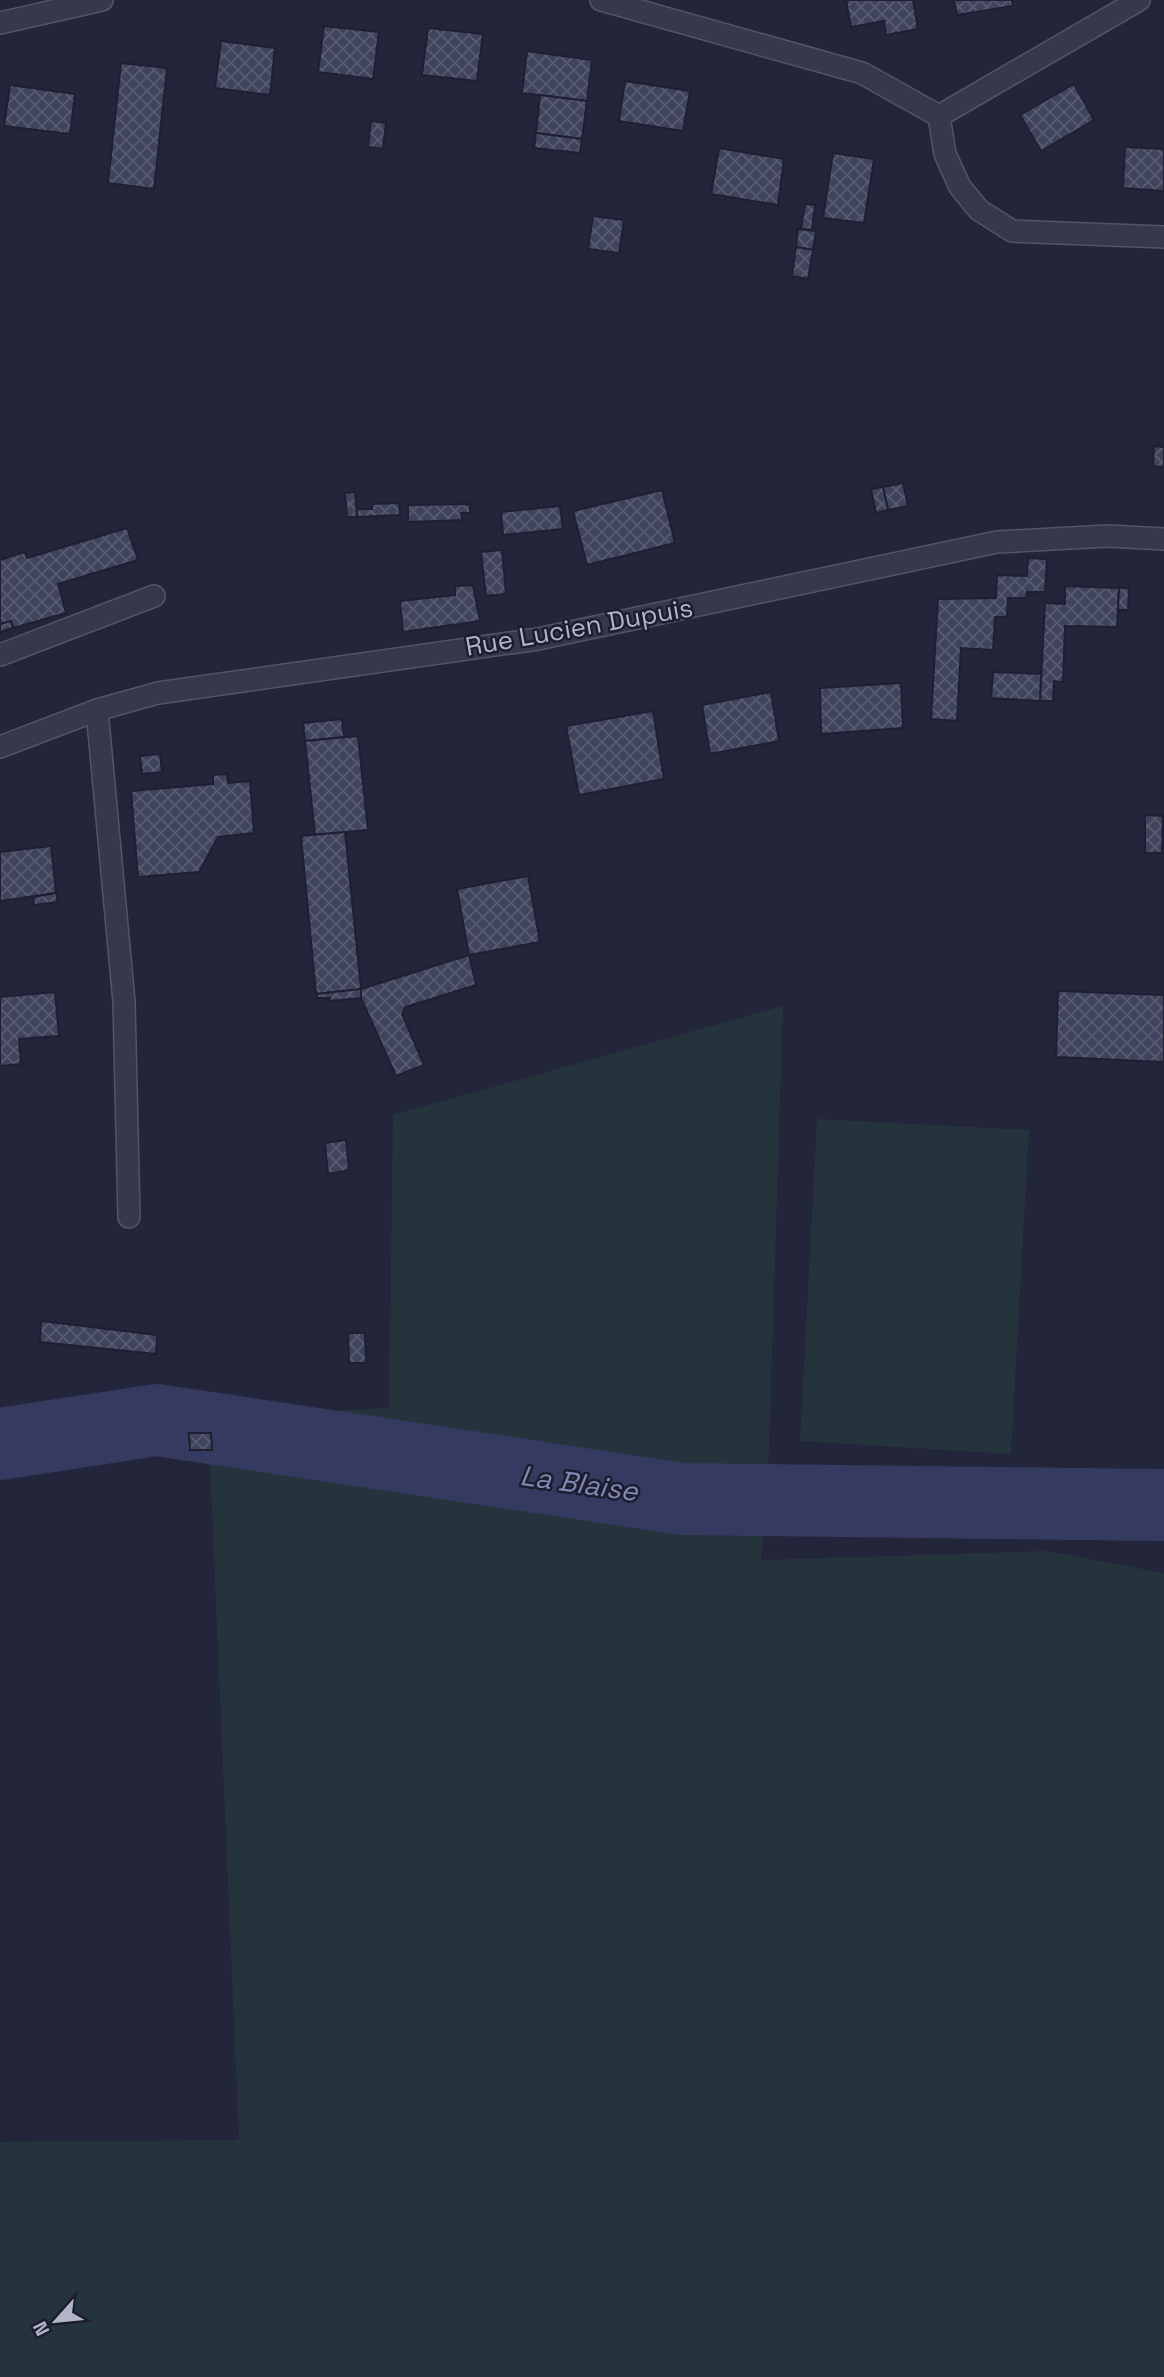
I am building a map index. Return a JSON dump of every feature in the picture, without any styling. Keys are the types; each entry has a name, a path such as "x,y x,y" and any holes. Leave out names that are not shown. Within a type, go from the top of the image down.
{"street":[{"path":"0,23 102,0"},
{"path":"601,0 862,73 939,116"},
{"path":"939,116 1139,0"},
{"path":"939,116 945,154 960,187 979,210 1012,231 1164,237"},
{"name":"Rue Lucien Dupuis","path":"0,747 97,710 158,693 538,639 997,542 1108,536 1164,539"},
{"path":"0,655 154,596"},
{"path":"97,710 124,1002 129,1217"}],"shaded area":[{"path":"783,1006 769,1450 761,1560 1046,1551 1164,1573 1164,2377 0,2377 0,2142 239,2140 208,1417 389,1408 393,1115"},
{"path":"817,1119 1029,1130 1011,1454 800,1441"}],"building":[{"path":"846,0 913,0 918,29 886,35 884,21 851,27"},
{"path":"954,0 1012,0 1013,6 957,15"},
{"path":"324,26 379,32 373,79 318,72"},
{"path":"428,28 483,34 477,81 422,75"},
{"path":"221,41 275,48 270,95 215,88"},
{"path":"527,51 592,60 587,101 522,93"},
{"path":"121,63 167,68 154,189 108,183"},
{"path":"625,81 690,91 683,131 619,121"},
{"path":"1074,84 1094,120 1041,151 1020,115"},
{"path":"10,85 75,94 70,134 4,126"},
{"path":"540,95 587,101 582,139 536,133"},
{"path":"371,121 386,123 383,149 368,147"},
{"path":"536,133 582,139 580,153 534,148"},
{"path":"1125,147 1164,149 1164,191 1123,188"},
{"path":"719,148 784,159 778,205 711,194"},
{"path":"833,153 874,159 864,223 823,218"},
{"path":"805,204 815,205 812,230 801,229"},
{"path":"593,216 624,220 619,253 588,249"},
{"path":"798,229 816,231 813,250 796,247"},
{"path":"796,247 813,250 808,279 792,276"},
{"path":"1154,446 1164,447 1164,467 1153,466"},
{"path":"903,483 908,506 888,510 883,487"},
{"path":"883,487 888,510 876,513 871,489"},
{"path":"662,490 675,543 587,565 573,511"},
{"path":"355,492 357,517 347,517 345,493"},
{"path":"399,503 400,515 357,517 357,509 372,509 372,504"},
{"path":"470,504 470,513 461,513 462,520 408,522 408,505"},
{"path":"560,506 563,529 503,535 501,512"},
{"path":"127,528 138,560 58,584 66,613 13,628 11,621 0,624 0,560 25,552 27,558"},
{"path":"502,550 506,594 486,596 481,552"},
{"path":"1028,558 1047,559 1045,592 1027,592 1026,598 1008,598 1007,617 995,617 993,650 961,648 957,721 931,719 938,599 996,598 997,575 1027,576"},
{"path":"473,585 480,621 403,632 400,601 455,595 455,586"},
{"path":"1065,586 1119,588 1117,627 1065,626 1063,682 1054,681 1053,701 1040,701 1045,603 1065,604"},
{"path":"1119,588 1129,588 1128,610 1118,610"},
{"path":"11,621 13,628 0,632 0,624"},
{"path":"993,672 1041,674 1040,701 991,698"},
{"path":"901,683 903,728 821,734 820,688"},
{"path":"771,692 779,741 710,754 702,705"},
{"path":"653,711 664,779 579,795 566,726"},
{"path":"342,719 344,737 305,741 303,723"},
{"path":"358,736 368,830 315,835 305,741"},
{"path":"160,754 162,772 142,774 140,756"},
{"path":"227,774 228,783 250,781 254,833 218,837 199,872 138,877 131,791 213,784 213,775"},
{"path":"1145,815 1163,816 1162,853 1145,853"},
{"path":"345,832 361,989 316,994 301,836"},
{"path":"51,846 56,893 0,901 0,852"},
{"path":"528,876 540,942 469,955 457,889"},
{"path":"56,893 58,902 34,905 33,897"},
{"path":"469,955 476,985 405,1007 402,1014 424,1065 396,1076 361,998 361,989"},
{"path":"361,989 361,998 329,1001 330,998 317,998 316,994"},
{"path":"1058,991 1164,995 1164,1062 1056,1057"},
{"path":"55,992 59,1036 19,1039 21,1064 0,1066 0,997"},
{"path":"346,1140 349,1170 328,1174 325,1143"},
{"path":"41,1321 157,1335 156,1354 40,1342"},
{"path":"348,1333 365,1333 366,1363 349,1363"},
{"path":"189,1433 211,1433 212,1450 190,1450"}],"waterway":[{"name":"La Blaise","path":"0,1444 157,1420 683,1499 1164,1505"}]}
